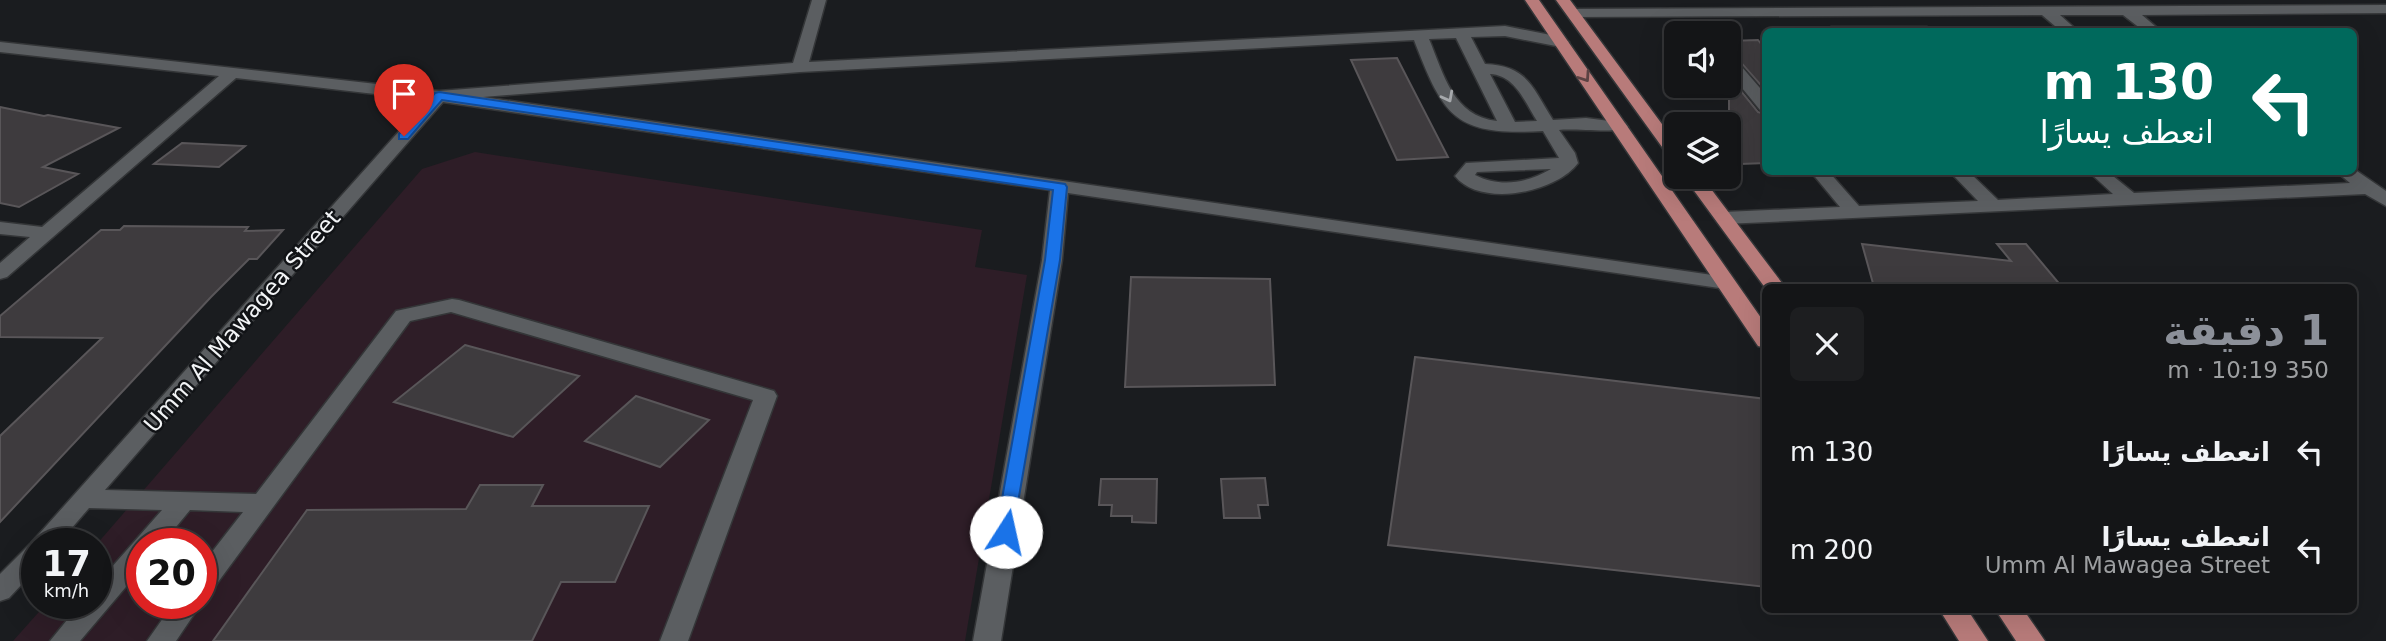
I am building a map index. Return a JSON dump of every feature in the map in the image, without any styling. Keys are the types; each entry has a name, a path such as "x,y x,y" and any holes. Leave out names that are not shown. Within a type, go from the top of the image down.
{"main road":[{"path":"1536,6 1762,335"},
{"path":"1568,7 1664,138"},
{"path":"1702,189 1773,284"},
{"path":"1955,613 1974,641"},
{"path":"2011,613 2031,641"}],"street":[{"path":"800,67 819,0"},
{"path":"1701,0 1712,12"},
{"path":"2198,0 2212,9"},
{"path":"1504,31 1520,26 1536,6"},
{"path":"1568,7 1712,12 2386,9"},
{"path":"2045,10 2067,28"},
{"path":"2126,10 2150,28"},
{"path":"439,96 800,67 1461,33 1504,31 1561,42"},
{"path":"1461,33 1509,127"},
{"path":"1420,35 1451,105 1463,116 1485,124 1509,127 1584,123 1619,127"},
{"path":"0,47 439,96 1726,283"},
{"path":"1480,69 1513,74 1566,153 1569,163"},
{"path":"0,273 43,233 231,74"},
{"path":"1741,76 1762,101"},
{"name":"Umm Al Mawagea Street","path":"58,528 439,96"},
{"path":"1823,175 1854,212"},
{"path":"1962,175 1993,205"},
{"path":"2102,175 2130,199"},
{"path":"2350,175 2386,200"},
{"path":"987,641 1052,260 1060,187"},
{"path":"1724,218 2368,188"},
{"path":"0,228 43,233"},
{"path":"217,565 403,316 452,305 765,396 674,641"},
{"path":"85,499 263,503"},
{"path":"160,528 184,500"},
{"path":"0,591 21,568"},
{"path":"112,585 126,568"},
{"path":"64,641 83,619"},
{"path":"161,641 177,619"}],"shaded area":[{"path":"475,152 982,230 975,267 1027,275 965,641 13,641 33,619 112,619 111,528 422,169"}],"building":[{"path":"1758,40 1762,45 1762,86 1741,63 1741,41"},
{"path":"1397,58 1448,157 1397,160 1351,60"},
{"path":"1741,91 1758,112 1762,113 1762,163 1741,164 1741,112 1729,112 1729,98 1741,98"},
{"path":"0,107 119,128 43,167 78,174 19,207 0,203"},
{"path":"182,143 245,146 219,167 154,164"},
{"path":"124,226 248,227 245,231 283,230 257,259 249,259 211,297 0,522 0,436 102,338 0,337 0,316 101,230 120,230"},
{"path":"1862,244 2011,261 1997,244 2026,244 2059,284 1873,284"},
{"path":"1131,277 1270,279 1275,385 1125,387"},
{"path":"465,345 579,376 513,437 394,402"},
{"path":"1415,357 1762,399 1762,587 1388,545"},
{"path":"636,396 709,420 660,467 585,441"},
{"path":"1265,478 1268,505 1258,505 1260,518 1224,518 1221,479"},
{"path":"1101,479 1157,479 1156,523 1132,522 1132,516 1111,516 1112,505 1099,505"},
{"path":"480,485 543,485 532,506 649,506 615,582 561,582 532,641 213,641 307,510 466,509"}],"route":[{"path":"404,136 439,96 1060,187 1052,260 1006,532"}]}
